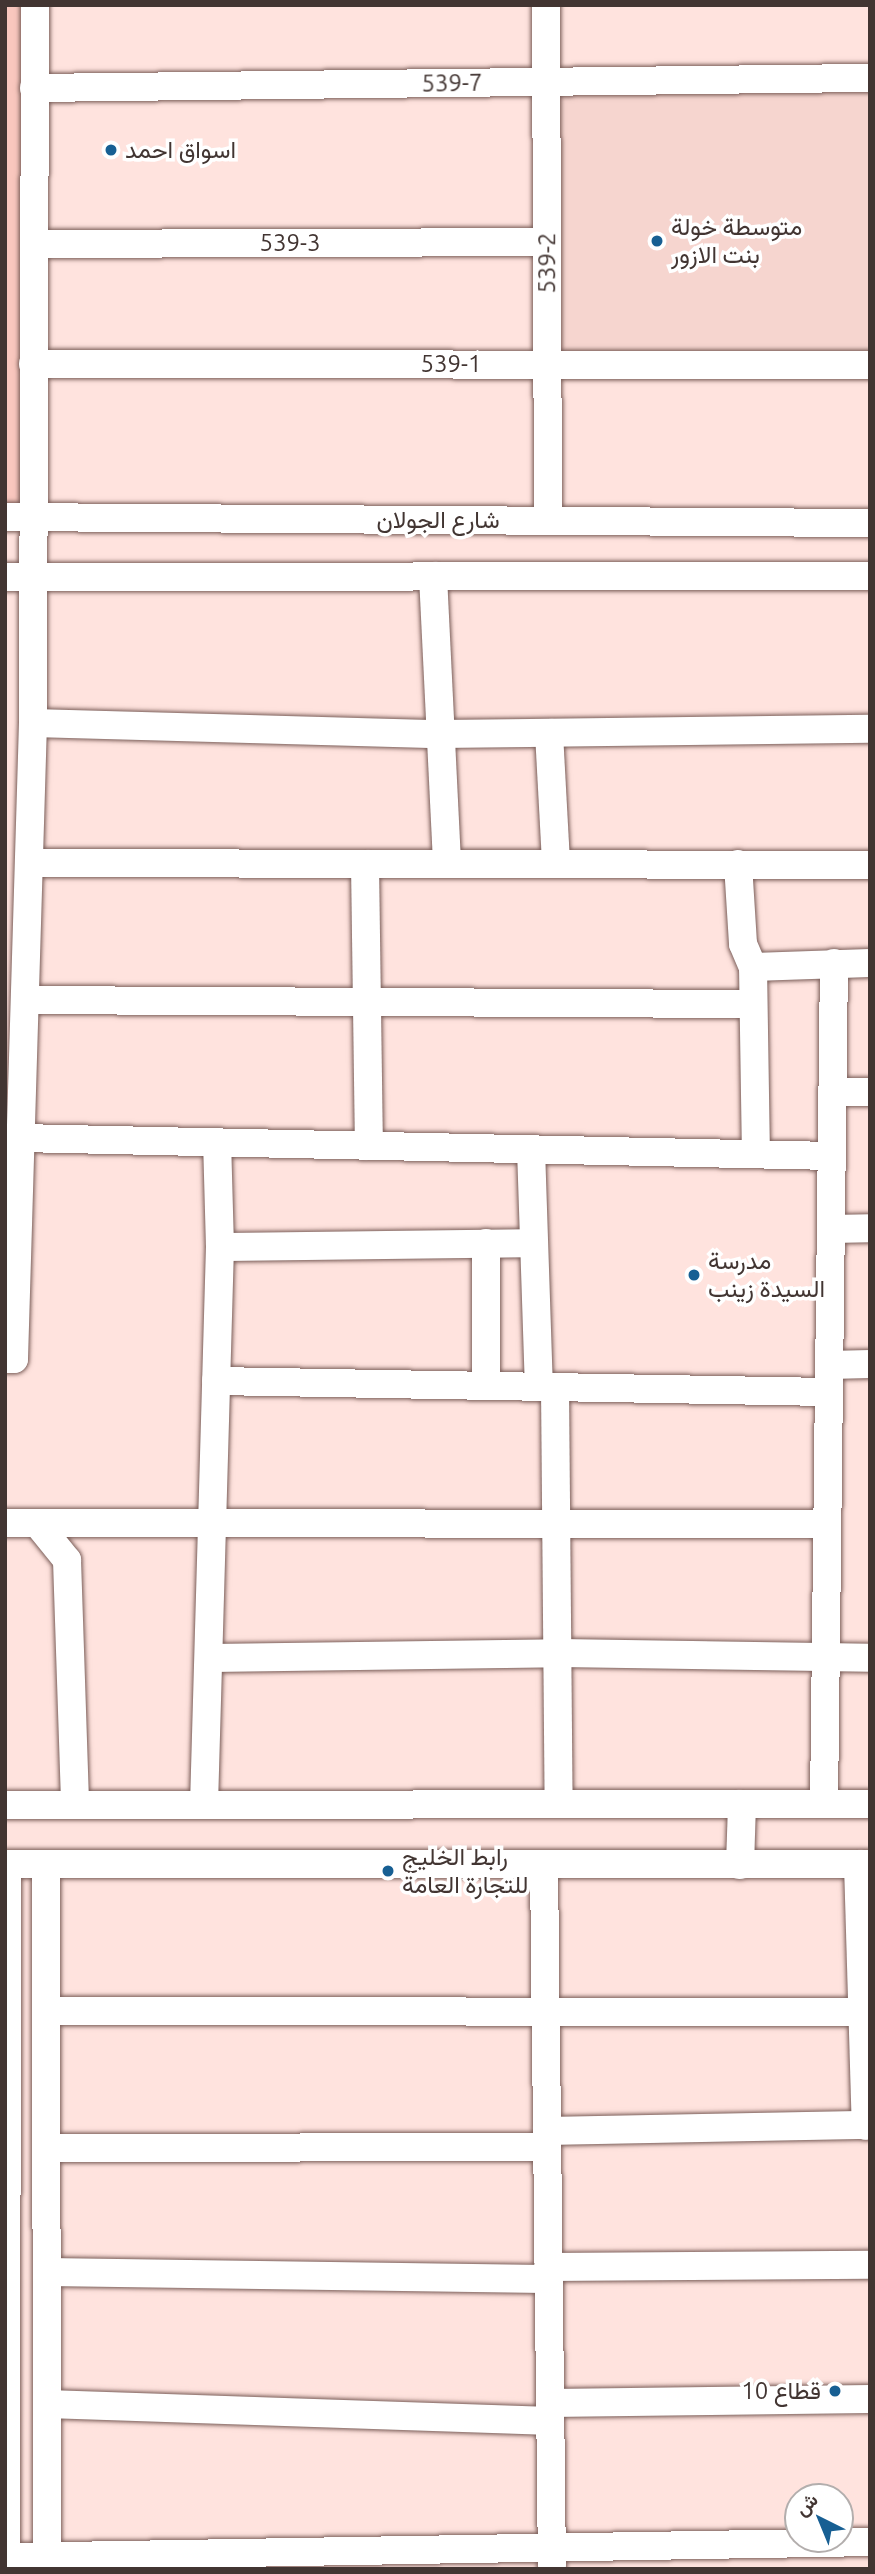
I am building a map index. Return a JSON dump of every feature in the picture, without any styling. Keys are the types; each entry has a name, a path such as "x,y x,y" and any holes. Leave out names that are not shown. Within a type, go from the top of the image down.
{"street":[{"path":"5,1359 14,1359 33,723 19,576 19,517 33,363 35,5"},
{"name":"539-2","path":"546,5 548,520"},
{"name":"539-7","path":"34,88 870,78"},
{"name":"539-3","path":"34,244 547,242"},
{"name":"539-1","path":"33,363 870,365"},
{"name":"شارع الجولان","path":"19,517 870,523"},
{"path":"19,576 870,576"},
{"path":"433,576 447,864"},
{"path":"33,723 439,734 870,729"},
{"path":"549,733 556,864"},
{"path":"29,863 870,864"},
{"path":"365,864 369,1146"},
{"path":"738,864 743,944 753,967 751,1004 756,1154"},
{"path":"824,1804 834,963"},
{"path":"753,967 870,963"},
{"path":"24,1000 369,1004 751,1004"},
{"path":"833,1092 870,1092"},
{"path":"20,1138 832,1156"},
{"path":"204,1805 211,1658 220,1247 216,1142"},
{"path":"531,1149 532,1243 547,1387 556,1521 560,1653 559,1804"},
{"path":"831,1229 870,1228"},
{"path":"486,1243 486,1386"},
{"path":"220,1247 532,1243"},
{"path":"216,1381 547,1387 829,1378 870,1364"},
{"path":"5,1523 556,1521 827,1524"},
{"path":"37,1523 67,1560 75,1805"},
{"path":"211,1658 560,1653 870,1658"},
{"path":"740,1865 742,1804"},
{"path":"5,1805 870,1804"},
{"path":"6,2569 6,1864 864,1864 868,2126 547,2139 47,2148"},
{"path":"46,1864 47,2563"},
{"path":"544,1864 552,2559"},
{"path":"46,2011 866,2012"},
{"path":"47,2272 548,2273 870,2265"},
{"path":"47,2404 550,2412 870,2399"},
{"path":"6,2557 47,2563 552,2559 870,2542"}],"shaded area":[{"path":"5,5 23,5 20,504 5,503"},
{"path":"560,84 870,84 870,359 560,359"}],"place":[{"name":"اسواق احمد","path":"111,150"},
{"name":"متوسطة خولة بنت الازور","path":"657,241"},
{"name":"مدرسة السيدة زينب","path":"694,1275"},
{"name":"رابط الخليج للتجارة العامة","path":"388,1871"},
{"name":"قطاع 10","path":"835,2391"}]}
